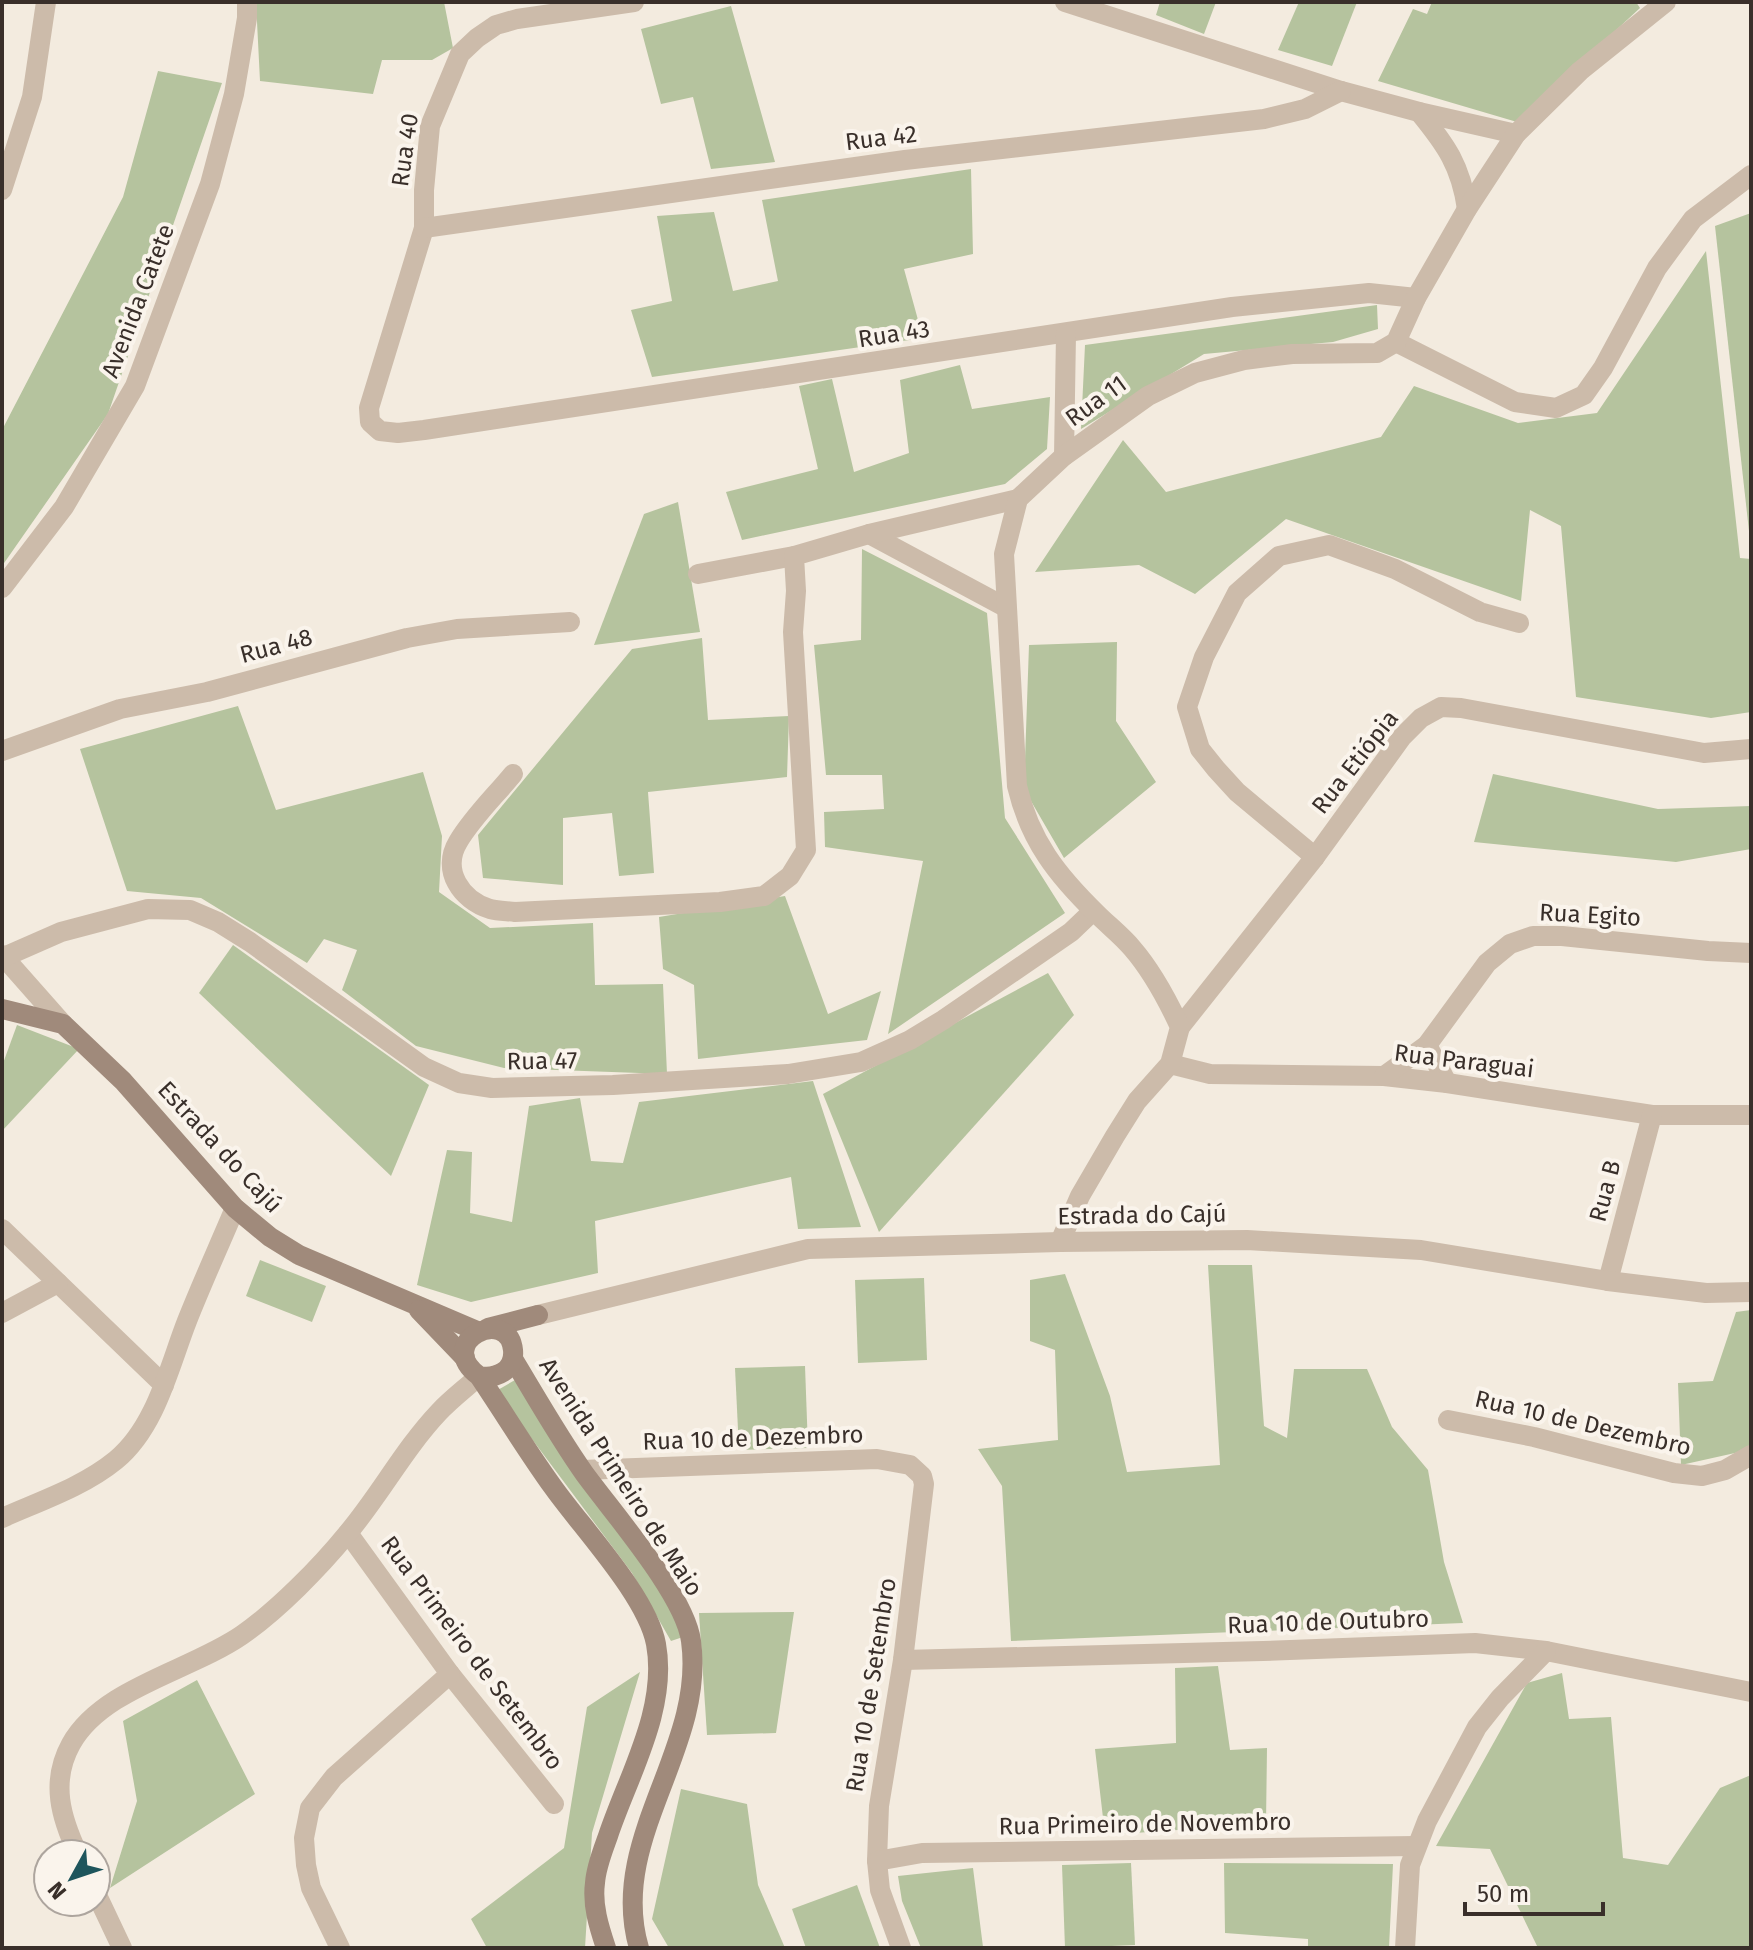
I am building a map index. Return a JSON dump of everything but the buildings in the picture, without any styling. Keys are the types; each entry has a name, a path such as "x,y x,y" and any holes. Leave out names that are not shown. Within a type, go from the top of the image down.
{"main road":[{"name":"Estrada do Cajú","path":"2,1009 63,1024 123,1081 235,1208 270,1237 299,1255 414,1304 482,1330 502,1332 512,1351"},
{"name":"Estrada do Cajú","path":"414,1304 479,1376"},
{"name":"Estrada do Cajú","path":"482,1330 538,1315"},
{"path":"479,1376 496,1377 509,1367 512,1351 538,1315"},
{"path":"465,1358 466,1342 482,1330"},
{"name":"Avenida Primeiro de Maio","path":"512,1351 582,1470 677,1604 691,1639 692,1686 680,1736 632,1879 632,1926 639,1948"},
{"path":"479,1376 553,1487 646,1615 656,1642 659,1678 647,1730 621,1797 595,1883 597,1919 606,1948"}],"street":[{"path":"2,190 32,97 46,2"},
{"name":"Avenida Catete","path":"2,588 64,507 135,386 210,184 234,94 247,2"},
{"name":"Rua 40","path":"380,431 370,422 369,408 424,228 430,126 460,54 496,25 517,19 634,2"},
{"path":"1065,2 1341,91 1516,134"},
{"path":"1663,3 1580,71 1516,134 1467,209 1416,298 1396,342 1515,402 1556,408 1584,395 1603,368 1657,268 1693,219 1751,175"},
{"name":"Rua 42","path":"424,228 905,160 1264,119 1305,109 1341,91"},
{"path":"1419,112 1443,141 1463,181 1467,209"},
{"name":"Rua 43","path":"380,431 398,433 440,427 1232,307 1369,293 1416,298"},
{"path":"1064,456 1066,334"},
{"name":"Rua 11","path":"1018,499 1064,456 1148,396 1195,373 1244,360 1292,354 1377,353 1396,342"},
{"path":"698,574 794,556 869,534 1018,499 1004,554 1005,607 1017,786 1025,818 1039,847 1093,911 1132,948 1153,976 1180,1027 1170,1064 1137,1101 1115,1136 1080,1196 1060,1242"},
{"path":"869,534 1005,607"},
{"path":"1315,857 1237,792 1216,769 1200,749 1187,707 1204,657 1237,593 1279,556 1329,545 1395,569 1480,612 1519,623"},
{"path":"513,774 457,843 451,866 456,885 470,898 489,908 515,912 720,902 764,896 790,876 806,850 793,632 796,591 794,556"},
{"name":"Rua 48","path":"2,751 120,709 207,692 407,638 457,629 570,622"},
{"name":"Rua Etiópia","path":"1180,1027 1315,857 1402,737 1421,718 1441,707 1461,708 1704,753 1751,749"},
{"name":"Rua 47","path":"3,956 61,932 148,909 190,910 218,922 250,942 424,1067 459,1083 492,1088 613,1085 788,1074 861,1062 910,1040 943,1020 1071,932 1093,911"},
{"name":"Rua Egito","path":"1384,1076 1427,1045 1487,963 1510,944 1533,936 1751,953"},
{"path":"3,956 63,1024"},
{"path":"1427,1045 1447,1083"},
{"name":"Rua Paraguai","path":"1170,1064 1210,1074 1384,1076 1652,1115 1751,1115"},
{"name":"Rua B","path":"1608,1281 1652,1115"},
{"path":"2,1518 89,1478 118,1459 140,1431 164,1385 235,1208"},
{"path":"2,1229 164,1385"},
{"name":"Estrada do Cajú","path":"538,1315 808,1249 1060,1242 1247,1240 1421,1250 1608,1281 1706,1293 1751,1292"},
{"path":"2,1313 58,1283"},
{"path":"71,1838 58,1791 61,1768 71,1743 91,1717 116,1699 179,1670 243,1634 279,1605 348,1533 438,1412 465,1358"},
{"path":"438,1412 479,1376"},
{"name":"Rua 10 de Dezembro","path":"1448,1420 1534,1437 1674,1473 1702,1476 1725,1470 1751,1455"},
{"name":"Rua 10 de Dezembro","path":"582,1470 877,1459"},
{"name":"Rua 10 de Setembro","path":"877,1459 910,1465 922,1476 924,1484 903,1660 879,1806 877,1861 880,1890 901,1948"},
{"name":"Rua Primeiro de Setembro","path":"348,1533 450,1674 554,1804"},
{"name":"Rua 10 de Outubro","path":"903,1660 1475,1643 1546,1651 1751,1692"},
{"path":"1405,1948 1410,1865 1415,1846 1477,1727 1500,1698 1546,1651"},
{"path":"340,1948 311,1888 306,1865 304,1838 310,1808 334,1777 450,1674"},
{"name":"Rua Primeiro de Novembro","path":"877,1861 922,1853 1415,1846"},
{"path":"108,1918 122,1948"}],"green space":[{"path":"256,2 444,2 453,48 432,60 382,60 373,94 260,81"},
{"path":"1160,2 1216,2 1204,34 1156,15"},
{"path":"1299,2 1357,2 1332,66 1278,50"},
{"path":"1432,2 1636,2 1640,8 1517,122 1378,81 1413,9 1427,14"},
{"path":"731,6 775,162 711,169 693,97 661,104 641,29"},
{"path":"158,71 222,83 108,414 2,566 2,430 123,197"},
{"path":"971,169 973,254 904,269 923,338 652,377 631,310 672,301 657,216 714,212 733,291 778,281 762,200"},
{"path":"1751,213 1751,549 1715,226"},
{"path":"1706,251 1740,558 1751,559 1751,712 1711,718 1576,697 1561,526 1530,510 1521,601 1286,519 1195,594 1139,565 1035,572 1123,440 1166,492 1381,437 1414,386 1518,423 1597,413"},
{"path":"1377,305 1378,329 1333,342 1204,354 1081,429 1085,345"},
{"path":"960,365 972,409 1050,397 1047,449 1005,484 742,540 726,492 818,469 799,386 832,379 854,472 909,453 900,380"},
{"path":"678,502 700,632 594,645 644,514"},
{"path":"862,549 987,613 1005,818 1065,913 888,1034 923,861 825,847 824,812 884,809 882,775 826,775 814,645 861,640"},
{"path":"702,638 708,720 789,716 787,777 648,792 654,873 619,876 612,813 563,818 563,885 483,878 478,835 632,649"},
{"path":"1117,642 1116,721 1156,782 1064,858 1024,789 1029,645"},
{"path":"238,706 276,810 423,772 442,836 439,892 490,928 593,923 595,985 663,984 667,1074 504,1068 416,1046 342,990 357,950 324,939 307,963 201,898 127,891 80,749"},
{"path":"1493,774 1658,809 1751,806 1751,849 1676,862 1474,842"},
{"path":"785,896 828,1014 881,991 867,1040 698,1059 694,985 663,969 659,917"},
{"path":"233,945 429,1085 391,1176 199,993"},
{"path":"1048,973 1074,1015 879,1232 823,1094"},
{"path":"17,1025 79,1049 2,1131 2,1066"},
{"path":"813,1081 861,1227 798,1229 791,1177 595,1221 598,1273 471,1302 417,1285 447,1150 472,1152 470,1213 512,1222 529,1106 580,1098 591,1161 623,1163 639,1102"},
{"path":"260,1260 326,1286 312,1322 246,1296"},
{"path":"1208,1265 1252,1265 1264,1426 1287,1438 1294,1369 1367,1369 1392,1427 1428,1470 1444,1562 1463,1623 1011,1641 1002,1486 978,1449 1058,1440 1055,1350 1030,1341 1030,1280 1065,1274 1110,1396 1127,1472 1220,1465"},
{"path":"924,1278 927,1360 858,1363 855,1280"},
{"path":"1751,1310 1751,1445 1744,1451 1681,1465 1678,1383 1713,1381 1736,1312"},
{"path":"805,1366 808,1448 739,1450 735,1368"},
{"path":"515,1380 663,1588 683,1637 671,1641 632,1573 496,1391"},
{"path":"794,1612 776,1733 707,1735 699,1613"},
{"path":"1218,1666 1230,1750 1267,1748 1266,1824 1105,1835 1095,1749 1176,1743 1175,1668"},
{"path":"640,1672 592,1833 585,1948 487,1948 471,1919 564,1848 587,1707"},
{"path":"1562,1673 1569,1719 1611,1717 1623,1858 1668,1865 1720,1788 1751,1775 1751,1948 1538,1948 1490,1849 1436,1846 1527,1683"},
{"path":"197,1680 255,1794 112,1887 137,1801 123,1721"},
{"path":"681,1789 747,1804 758,1885 785,1948 669,1948 652,1919"},
{"path":"1131,1863 1135,1945 1065,1948 1062,1865"},
{"path":"1224,1863 1393,1864 1389,1948 1308,1948 1308,1939 1225,1933"},
{"path":"973,1868 983,1947 1012,1948 921,1948 902,1901 898,1876"},
{"path":"857,1885 880,1948 806,1948 792,1909"}]}
